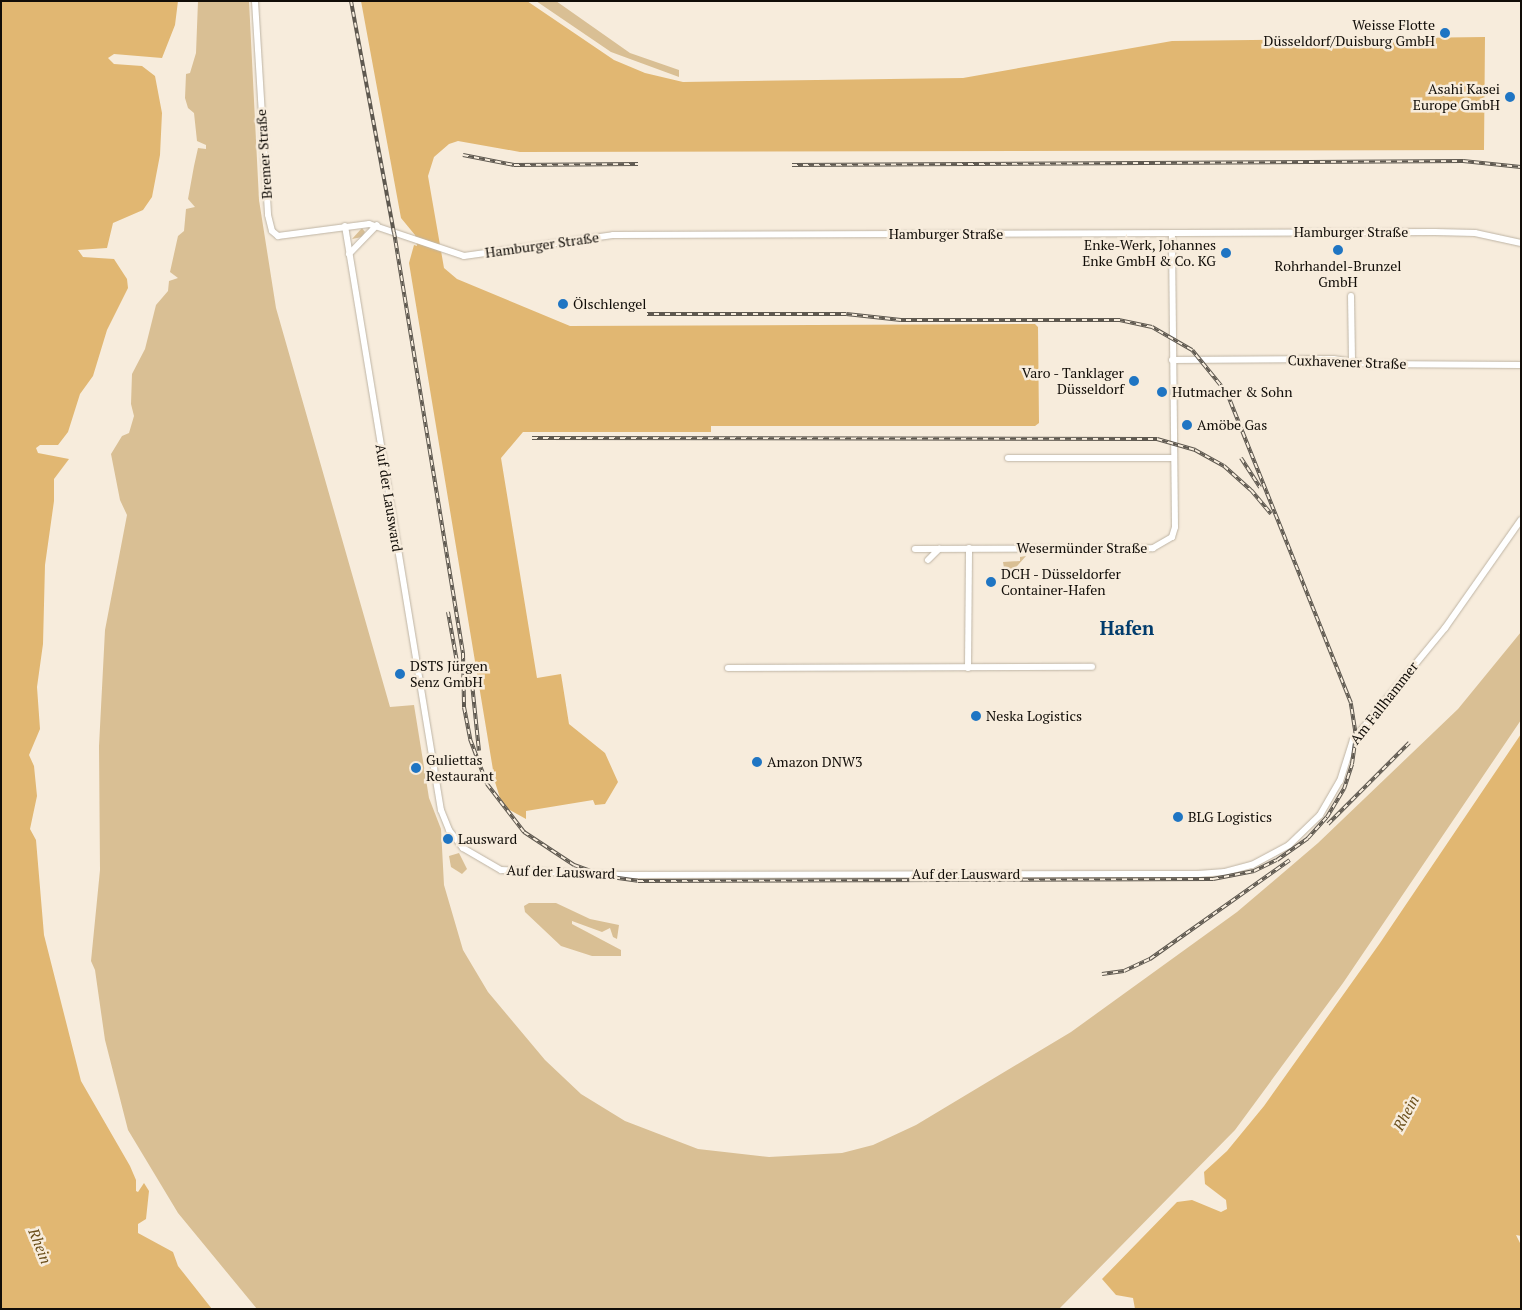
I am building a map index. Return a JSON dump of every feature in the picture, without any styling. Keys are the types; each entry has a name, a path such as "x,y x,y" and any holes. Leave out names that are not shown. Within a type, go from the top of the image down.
{"street":[{"name":"Bremer Straße","path":"256,1 262,141 272,231 282,236 345,226"},
{"name":"Hamburger Straße","path":"345,226 377,225 444,251 472,255 613,235 1466,232 1521,243"},
{"path":"350,254 377,225"},
{"name":"Auf der Lausward","path":"345,226 441,810 451,834 471,855 505,871 621,875 1211,874"},
{"name":"Wesermünder Straße","path":"915,549 1161,546 1172,537 1175,527 1172,233"},
{"path":"1350,296 1352,362"},
{"name":"Cuxhavener Straße","path":"1172,360 1521,365"},
{"path":"1008,458 1174,458"},
{"name":"Am Fallhammer","path":"1211,874 1246,867 1271,856 1297,838 1320,815 1338,784 1353,740 1445,628 1521,520"},
{"path":"968,548 968,668"},
{"path":"928,560 939,549"},
{"path":"728,668 1092,667"}],"shaded area":[{"path":"198,1 249,1 259,200 276,308 390,707 414,705 429,798 441,829 444,885 463,950 488,992 545,1060 581,1094 625,1121 698,1149 769,1157 842,1153 873,1145 916,1125 1071,1032 1237,912 1318,843 1458,709 1521,632 1521,720 1343,983 1235,1130 1059,1309 257,1309 178,1213 128,1130 105,1040 95,970 91,961 100,870 99,746 105,630 127,515 120,500 111,454 122,436 129,433 134,416 131,404 132,374 145,349 156,305 168,291 169,281 178,278 170,272 178,236 184,231 186,209 195,207 188,199 198,148 206,149 206,145 197,141 194,113 188,108 185,98 186,74 190,73 196,53"},
{"path":"536,1 556,1 630,53 679,70 679,77 611,52"},
{"path":"362,228 365,232 362,237 352,239"},
{"path":"1026,556 1011,573 1004,568 1003,562 1020,561 1020,557"},
{"path":"459,853 467,869 462,874 451,867 449,856"},
{"path":"529,903 556,903 590,919 619,925 617,939 613,937 610,928 602,932 572,921 572,924 621,950 621,956 592,956 561,946 525,912 524,906"}],"water":[{"name":"Rhein","path":"1,1 178,1 175,25 162,58 114,54 108,58 114,64 142,66 155,76 162,113 160,155 152,197 143,210 113,223 107,248 78,250 83,257 114,259 127,279 128,288 107,330 93,376 80,394 68,432 58,445 40,445 36,448 38,453 69,459 54,479 54,501 45,565 43,644 37,687 40,729 29,755 34,766 37,796 30,829 36,840 44,935 81,1081 130,1166 136,1180 136,1191 138,1192 144,1183 149,1191 146,1219 138,1224 138,1233 173,1252 178,1266 212,1309 1,1309"},
{"path":"361,1 527,1 614,60 645,73 683,82 963,78 1172,41 1485,37 1484,150 520,152 458,141 449,144 434,157 428,176 444,268 457,279 570,326 1035,324 1038,327 1039,423 1035,426 711,426 711,432 523,432 501,458 537,678 561,674 569,724 605,753 618,782 605,804 595,805 593,800 526,811 526,819 508,809 500,798 495,782 409,263 414,245 417,246 415,235 401,218"},
{"name":"Rhein","path":"1521,734 1521,1236 1516,1235 1521,1245 1521,1309 1135,1309 1133,1298 1116,1295 1102,1279 1177,1202 1192,1200 1221,1212 1227,1209 1226,1200 1205,1184 1204,1172 1227,1151 1264,1106 1380,943"}],"railway":[{"path":"351,1 394,232 463,653 464,707 470,739 487,784 524,832 574,865 604,876 638,881 1213,879 1254,871 1277,860 1308,838 1327,817 1344,789 1352,764 1356,736 1351,703 1227,393 1192,350 1152,327 1120,320 901,320 846,314 647,314"},
{"path":"463,155 514,165 638,164"},
{"path":"792,165 1463,161 1521,167"},
{"path":"532,438 1157,439 1195,450 1224,466 1251,490 1271,514"},
{"path":"1241,458 1260,487"},
{"path":"448,612 459,673"},
{"path":"470,664 479,751"},
{"path":"1328,824 1409,743"},
{"path":"1102,974 1124,971 1150,959 1290,860"}],"place":[{"name":"Weisse Flotte Düsseldorf/Duisburg GmbH","path":"1445,33"},
{"name":"Asahi Kasei Europe GmbH","path":"1510,97"},
{"name":"Rohrhandel-Brunzel GmbH","path":"1338,250"},
{"name":"Enke-Werk, Johannes Enke GmbH & Co. KG","path":"1226,253"},
{"name":"Ölschlengel","path":"563,304"},
{"name":"Varo - Tanklager Düsseldorf","path":"1134,381"},
{"name":"Hutmacher & Sohn","path":"1162,392"},
{"name":"Amöbe Gas","path":"1187,425"},
{"name":"DCH - Düsseldorfer Container-Hafen","path":"991,582"},
{"name":"DSTS Jürgen Senz GmbH","path":"400,674"},
{"name":"Neska Logistics","path":"976,716"},
{"name":"Amazon DNW3","path":"757,762"},
{"name":"Guliettas Restaurant","path":"416,768"},
{"name":"BLG Logistics","path":"1178,817"},
{"name":"Lausward","path":"448,839"}],"district":[{"name":"Hafen","path":"1127,628"}]}
